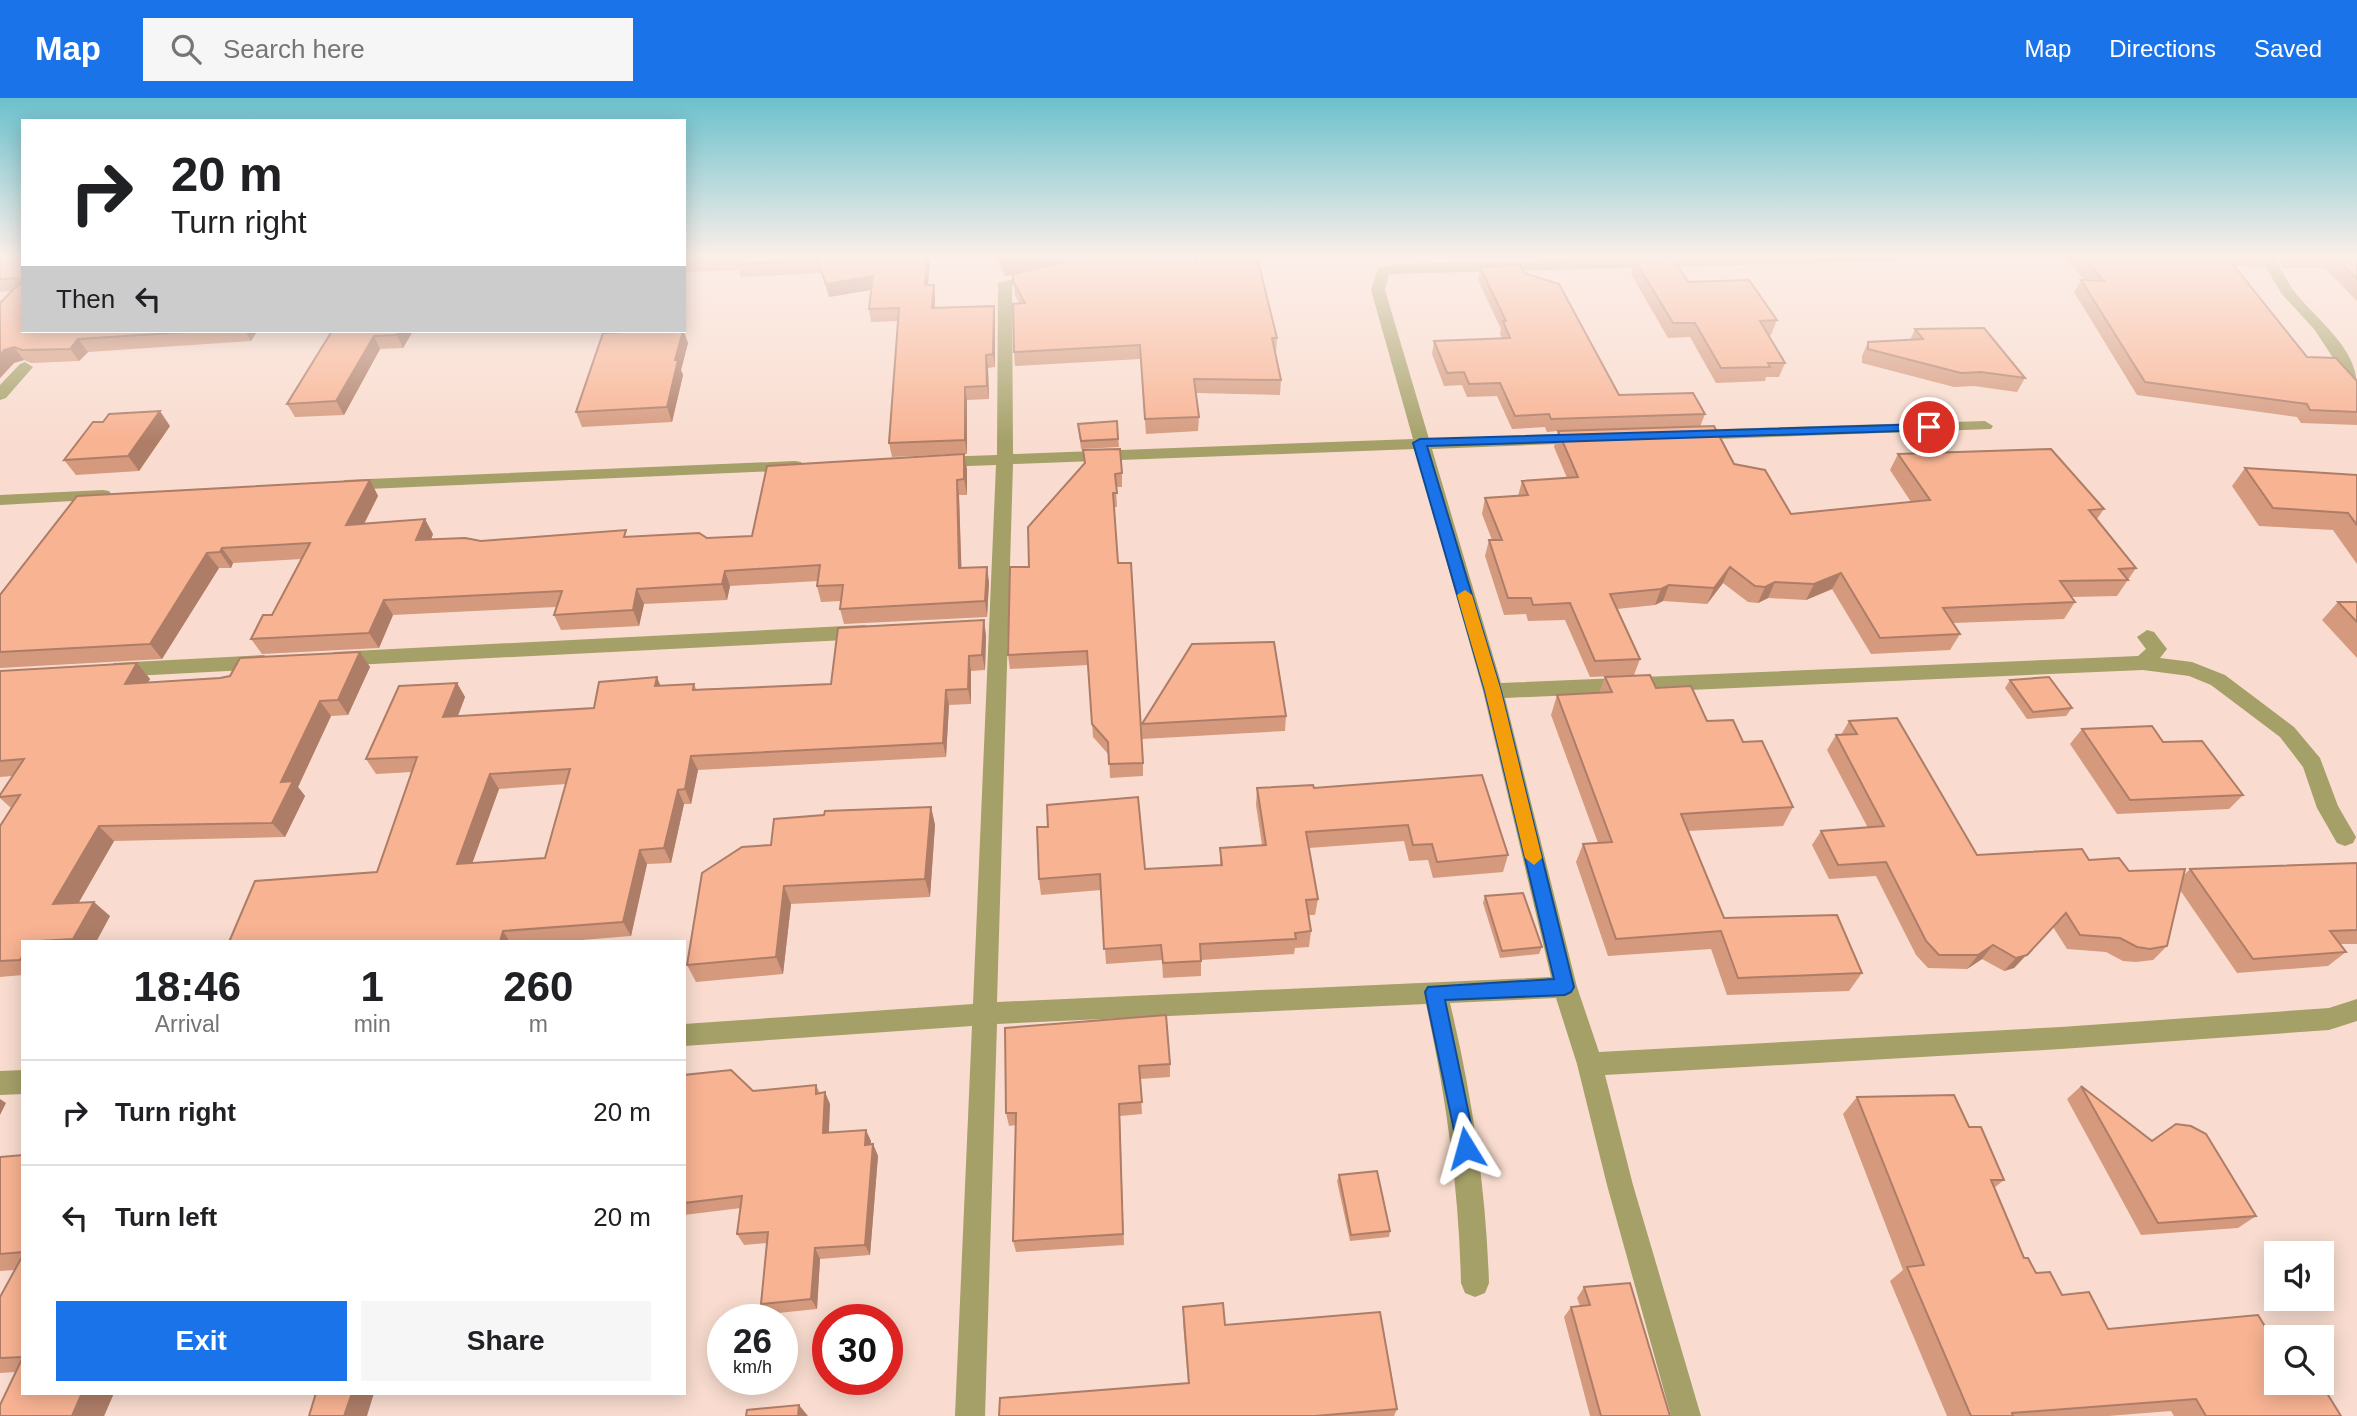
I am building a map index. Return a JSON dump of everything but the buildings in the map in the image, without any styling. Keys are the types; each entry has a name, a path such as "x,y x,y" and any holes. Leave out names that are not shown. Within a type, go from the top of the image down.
{"street":[{"path":"970,1416 992,626 1005,460 1005,319"},
{"path":"1386,319 1493,691 1565,987 1590,1064 1620,1185 1686,1416"},
{"path":"2313,319 2357,382"},
{"path":"0,395 25,367"},
{"path":"1678,435 1985,426"},
{"path":"922,462 1594,438"},
{"path":"327,486 811,466"},
{"path":"0,500 122,494"},
{"path":"313,660 889,631"},
{"path":"2143,663 2157,649 2147,636"},
{"path":"95,671 286,661"},
{"path":"1493,691 2143,663 2192,669 2218,680 2287,732 2313,764 2329,808 2345,837"},
{"path":"686,1035 983,1014 1565,987"},
{"path":"1435,992 1463,1124 1474,1218 1475,1283"},
{"path":"1590,1064 2074,1037 2329,1019 2357,1010"},
{"path":"0,1083 21,1082"}],"slow traffic":[{"path":"1465,595 1493,691 1534,858"}],"route":[{"path":"1466,1148 1435,992 1565,987 1493,691 1420,443 1929,427"}]}
